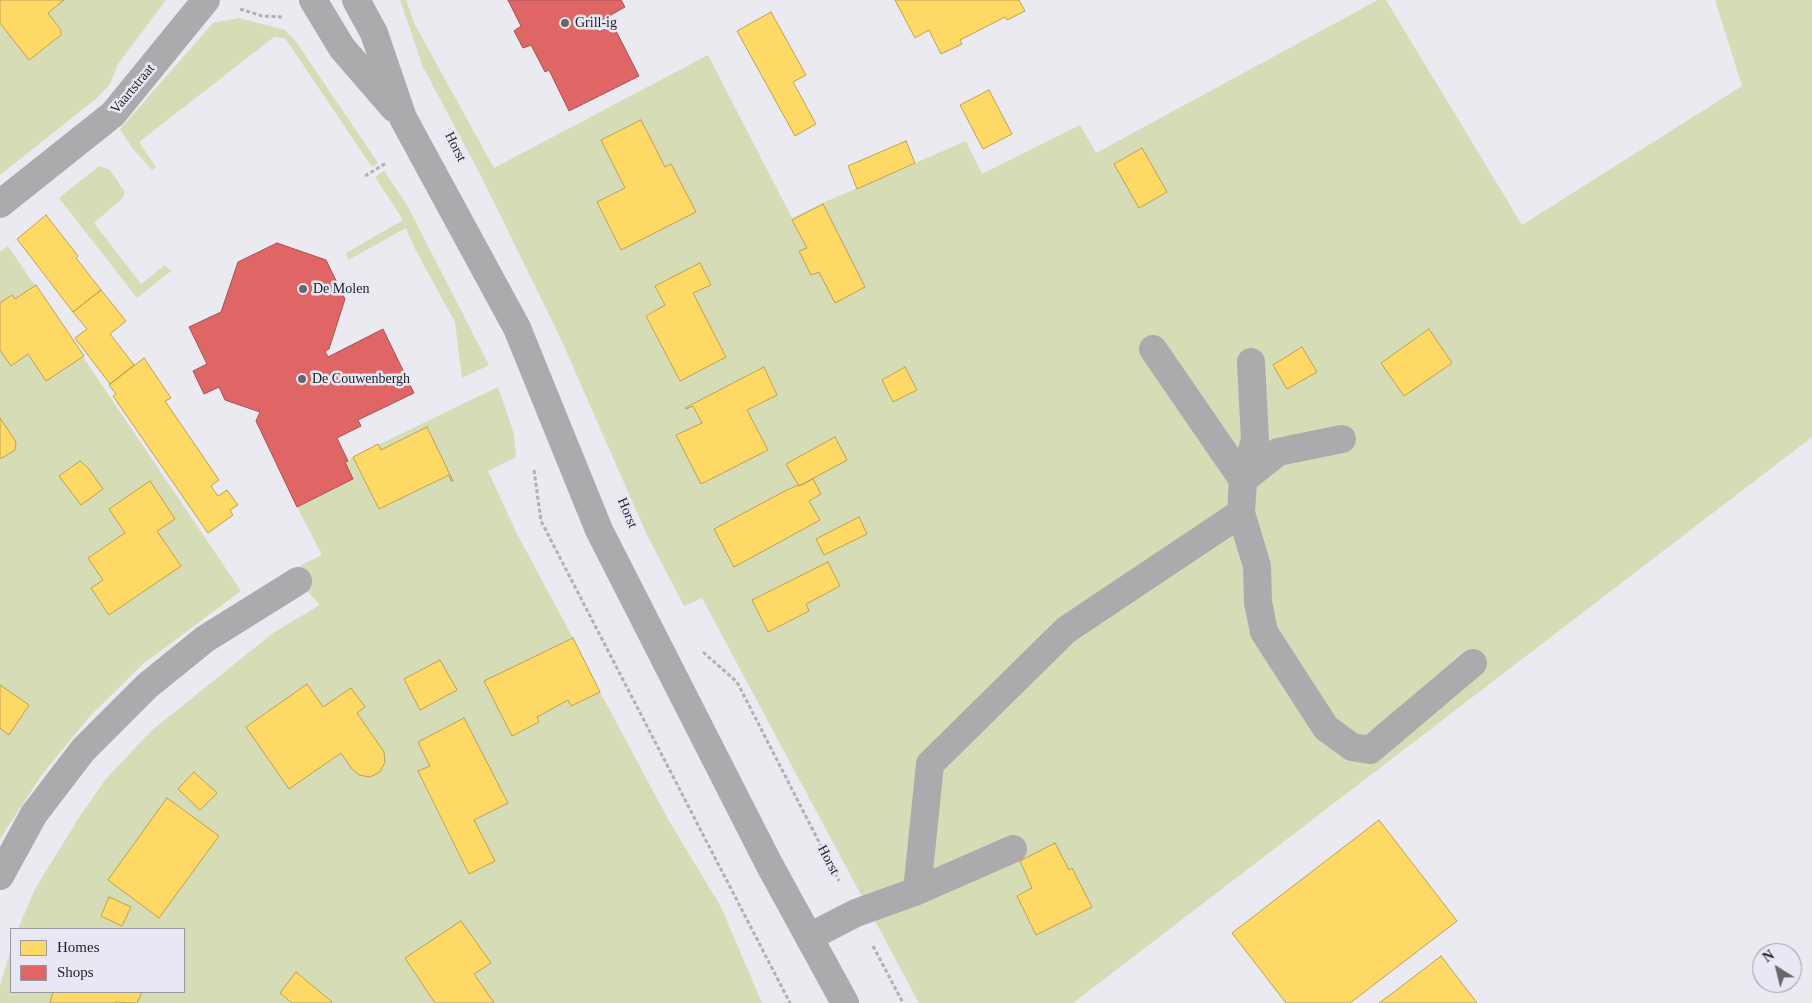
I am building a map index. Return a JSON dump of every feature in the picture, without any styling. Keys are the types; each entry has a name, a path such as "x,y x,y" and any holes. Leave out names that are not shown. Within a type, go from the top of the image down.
{"street":[{"name":"Vaartstraat","path":"0,204 114,114 206,0"},
{"path":"314,0 342,48 403,118"},
{"path":"356,0 374,33 403,118 517,328 599,530 770,864 844,1003"},
{"path":"1153,349 1243,480"},
{"path":"1251,362 1255,440 1243,480 1241,513 1257,566 1258,602 1264,632 1326,728 1352,747 1370,750 1473,663"},
{"path":"1243,480 1278,452 1342,438"},
{"path":"917,892 930,764 1066,630 1241,513"},
{"path":"0,876 34,814 83,750 147,686 205,638 298,581"},
{"path":"809,937 856,913 917,892 1013,850"}],"path":[{"path":"235,8 262,16 291,18"},
{"path":"365,176 389,161"},
{"name":"Horst","path":"700,649 736,682 903,1003"}],"green space":[{"path":"64,0 166,0 118,64 110,84 97,98 0,175 0,23 29,60 61,35 61,30 48,13"},
{"path":"400,0 406,0 415,25 494,168 708,55 792,218 966,141 982,174 1080,125 1096,153 1378,0 1386,0 1522,225 1742,86 1715,0 1812,0 1812,437 1073,1003 919,1003 702,598 684,606 647,535 560,337 481,176 423,67"},
{"path":"239,18 285,30 297,43 378,163 372,167 285,38 274,37 139,142 156,167 152,170 133,149 120,129 213,23"},
{"path":"99,166 110,170 125,192 123,198 94,223 141,284 165,265 171,271 137,298 59,198"},
{"path":"384,171 407,205 489,365 462,378 455,322 415,249 406,228 348,260 346,253 403,220 375,177"},
{"path":"8,246 241,591 143,664 91,715 43,773 0,839 0,252"},
{"path":"498,387 514,434 516,457 488,471 517,534 600,692 668,819 721,907 762,1003 0,1003 0,986 10,952 10,993 185,993 185,928 18,928 35,889 78,819 105,780 151,731 273,633 320,605 298,581 301,565 322,555 297,507 353,480 345,462"}],"building: Homes":[{"path":"0,0 64,0 48,13 61,30 61,35 29,60 0,23"},
{"path":"895,0 1019,0 1025,11 1007,20 1005,17 960,40 962,44 941,54 929,30 915,38"},
{"path":"771,12 806,75 793,82 816,124 795,136 737,31"},
{"path":"989,90 1012,134 983,149 960,105"},
{"path":"641,120 665,167 671,164 696,212 621,250 597,202 625,188 601,140"},
{"path":"906,141 915,163 857,189 848,166"},
{"path":"1142,148 1167,192 1139,208 1114,164"},
{"path":"823,204 865,287 835,303 819,272 811,275 799,251 807,248 792,220"},
{"path":"46,215 78,256 76,258 101,290 73,312 17,239"},
{"path":"700,263 711,285 693,293 726,357 680,381 646,316 665,305 655,286"},
{"path":"36,285 84,356 46,381 28,354 11,366 0,350 0,303 12,295 15,299"},
{"path":"101,290 126,321 110,334 134,365 110,384 75,338 87,329 73,312"},
{"path":"1429,329 1452,363 1404,396 1381,363"},
{"path":"1302,347 1317,372 1287,389 1273,365"},
{"path":"144,358 171,398 165,401 219,480 211,486 218,496 227,490 238,505 230,510 233,515 208,533 113,396 116,394 109,385"},
{"path":"764,367 777,395 747,410 768,450 701,484 676,435 702,423 693,406 685,408"},
{"path":"905,367 917,390 893,402 882,380"},
{"path":"0,418 16,442 15,450 2,458 0,458"},
{"path":"427,427 453,481 451,481 449,475 379,509 353,457 378,444 381,450"},
{"path":"835,437 847,460 799,486 786,464"},
{"path":"80,461 88,468 103,489 81,505 59,476"},
{"path":"813,479 821,494 809,501 820,520 734,567 714,529 783,492"},
{"path":"150,481 175,519 157,531 181,566 109,615 91,588 103,580 88,558 125,533 109,509"},
{"path":"859,517 867,534 824,555 816,539"},
{"path":"828,562 840,586 806,604 809,611 768,632 752,600"},
{"path":"573,638 600,692 571,706 568,700 537,717 539,722 512,736 484,681"},
{"path":"440,660 457,690 420,710 404,679"},
{"path":"307,684 323,707 351,688 365,707 357,713 384,752 385,762 380,772 370,777 359,775 352,769 341,753 289,789 246,727"},
{"path":"0,685 29,705 9,735 0,728"},
{"path":"464,718 508,803 474,820 495,861 469,874 418,771 430,766 418,742"},
{"path":"194,772 217,793 200,810 178,789"},
{"path":"167,798 219,836 159,918 108,880"},
{"path":"1379,820 1457,921 1350,1003 1286,1003 1232,933"},
{"path":"1055,843 1069,870 1072,868 1092,907 1036,935 1017,896 1032,888 1020,861"},
{"path":"109,897 131,907 122,926 101,916"},
{"path":"461,921 491,963 474,974 494,1003 435,1003 405,958"},
{"path":"1441,956 1477,1003 1379,1003 1394,992"},
{"path":"296,972 332,1002 292,1003 280,993"},
{"path":"53,993 142,993 137,1003 50,1003"}],"building: Shops":[{"path":"508,0 621,0 625,7 595,24 599,32 613,25 639,76 569,111 549,70 545,72 531,45 523,48 514,31 521,26"},
{"name":"De Couwenbergh","path":"277,243 326,260 345,299 329,349 325,351 328,357 383,329 414,393 358,420 361,426 337,438 348,461 345,462 353,479 297,507 256,421 260,412 225,400 219,387 204,394 193,371 207,364 189,327 221,312 238,262"}],"place":[{"name":"Grill-ig","path":"565,23"},
{"name":"De Molen","path":"303,289"},
{"name":"De Couwenbergh","path":"302,379"}]}
